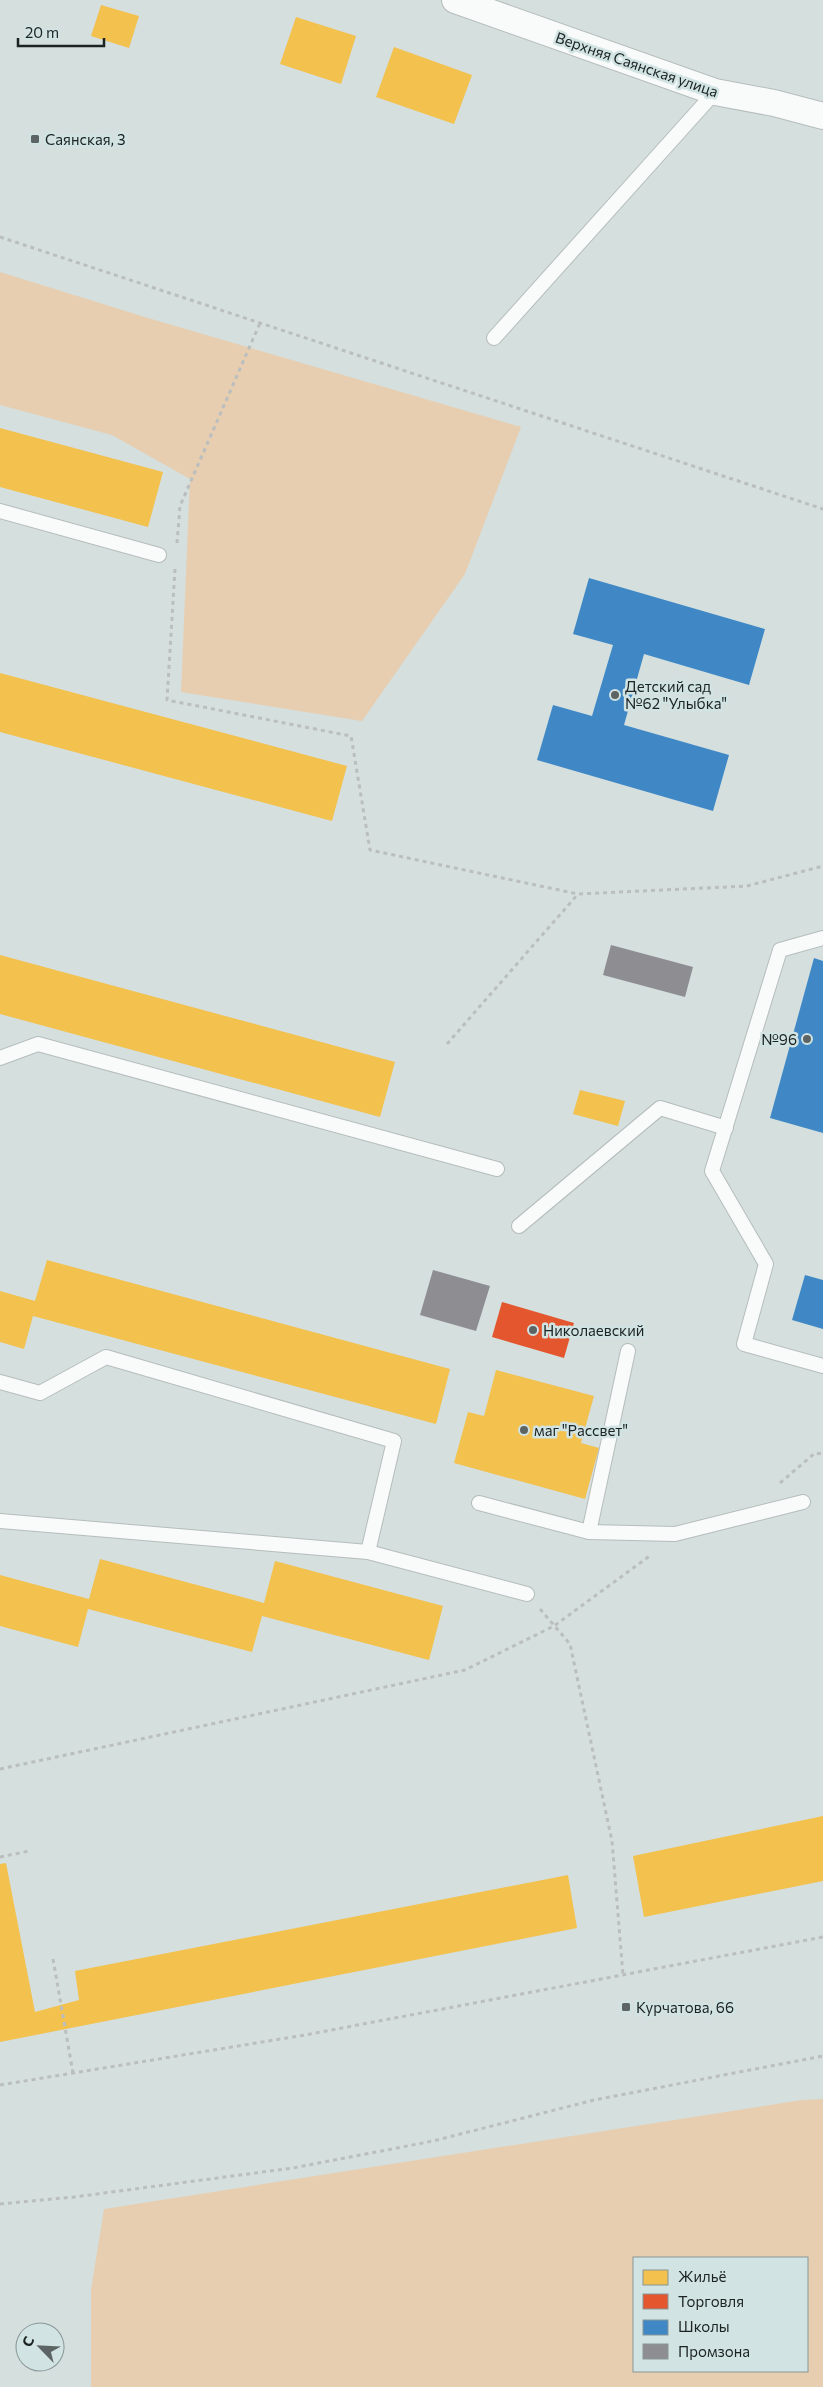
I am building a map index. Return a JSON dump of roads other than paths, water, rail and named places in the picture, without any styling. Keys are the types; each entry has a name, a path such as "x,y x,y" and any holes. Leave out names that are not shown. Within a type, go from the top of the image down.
{"street":[{"name":"Верхняя Саянская улица","path":"454,0 715,92 774,103 823,116"}],"lane":[{"path":"494,338 715,92"},
{"path":"0,511 159,554"},
{"path":"823,938 780,950 712,1171 766,1264 744,1344 823,1366"},
{"path":"0,1058 38,1044 497,1169"},
{"path":"519,1226 660,1108 726,1128"},
{"path":"590,1532 628,1351"},
{"path":"0,1382 40,1394 106,1357 394,1441 368,1552"},
{"path":"479,1503 590,1532 674,1534 803,1502"},
{"path":"0,1521 368,1552 527,1594"}],"place":[{"name":"Саянская, 3","path":"35,139"},
{"name":"Детский сад №62 \"Улыбка\"","path":"615,695"},
{"name":"№96","path":"807,1039"},
{"name":"Николаевский","path":"533,1330"},
{"name":"маг \"Рассвет\"","path":"524,1430"},
{"name":"Курчатова, 66","path":"626,2007"}]}
